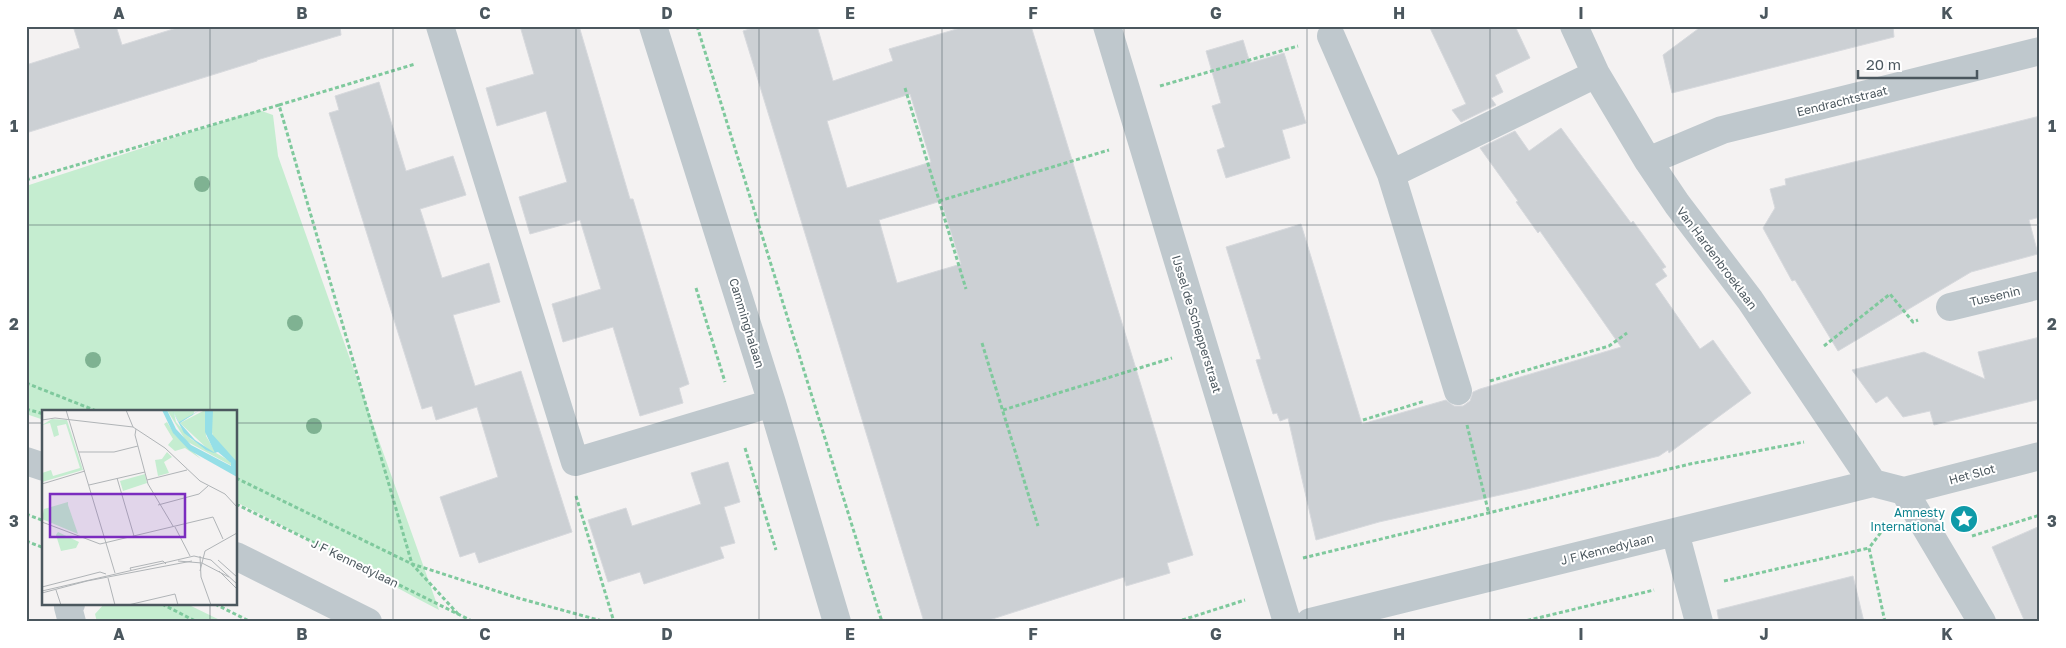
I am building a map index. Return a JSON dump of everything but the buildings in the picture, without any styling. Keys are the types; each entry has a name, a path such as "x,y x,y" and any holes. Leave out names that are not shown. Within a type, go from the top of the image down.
{"street":[{"path":"440,26 575,462 772,403"},
{"name":"Camminghalaan","path":"653,26 772,403 837,622"},
{"name":"IJssel de Schepperstraat","path":"1107,26 1287,622"},
{"name":"Van Hardenbroeklaan","path":"1574,26 1596,74 1648,161 1677,204 1750,300 1873,483"},
{"path":"1330,36 1391,174 1458,391"},
{"name":"Eendrachtstraat","path":"1648,161 1722,130 2040,51"},
{"path":"1391,174 1596,74"},
{"name":"Tussenin","path":"1950,307 2040,285"},
{"name":"Het Slot","path":"1904,491 2040,456"},
{"path":"26,461 42,466"},
{"name":"J F Kennedylaan","path":"1310,622 1873,483 1904,491"},
{"path":"1904,491 1982,622"},
{"path":"1675,532 1699,622"},
{"path":"238,557 368,622"},
{"path":"69,606 72,622"}],"path":[{"path":"697,26 882,622"},
{"path":"1128,96 1330,36"},
{"path":"26,180 449,54"},
{"path":"905,88 966,289"},
{"path":"279,105 412,564 460,615"},
{"path":"939,201 1116,148"},
{"path":"695,282 778,556"},
{"path":"1796,368 1890,294 1913,322 1950,307"},
{"path":"1363,420 1609,346 1627,333"},
{"path":"982,343 1038,526"},
{"path":"1003,410 1178,356"},
{"path":"26,383 94,410"},
{"path":"1458,391 1489,514"},
{"path":"26,409 42,413"},
{"path":"1176,622 1250,599 1272,574 1297,559 1690,464 1841,434"},
{"path":"575,462 571,481 614,622"},
{"path":"238,479 412,564 518,598 606,622"},
{"path":"1885,622 1868,548 1893,517 1904,491"},
{"name":"J F Kennedylaan","path":"238,505 474,622"},
{"path":"26,514 42,520"},
{"path":"1964,539 2040,515"},
{"path":"26,541 42,547"},
{"path":"166,606 197,622"},
{"path":"219,606 251,622"}],"green space":[{"path":"259,110 273,115 278,156 439,610 238,503 238,410 42,410 42,419 26,414 26,186"},
{"path":"102,606 191,606 224,622 97,622 95,614"}],"place":[{"name":"Amnesty International","path":"1964,519"}]}
